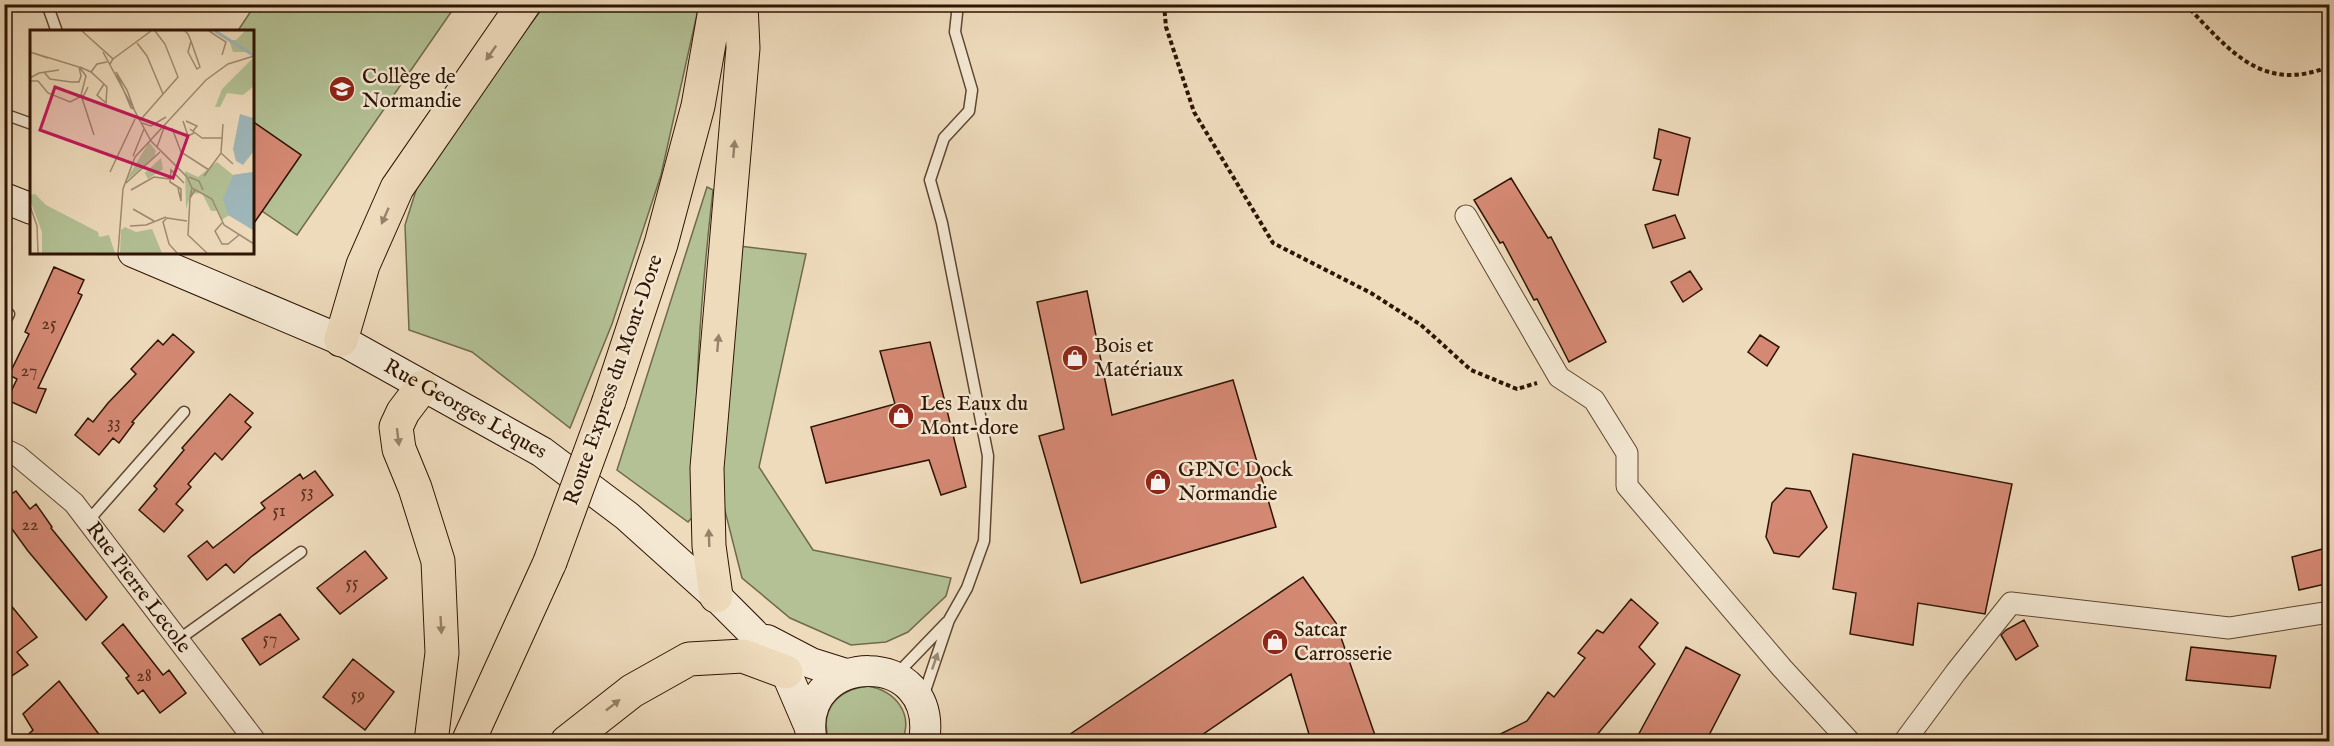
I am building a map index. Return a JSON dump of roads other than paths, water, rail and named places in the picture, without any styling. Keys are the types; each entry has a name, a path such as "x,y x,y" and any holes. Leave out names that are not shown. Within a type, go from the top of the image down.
{"main road":[{"path":"341,340 363,265 397,188 524,4"},
{"name":"Route Express du Mont-Dore","path":"468,741 550,562 609,401 661,244 698,106 716,4"},
{"path":"716,596 709,546 708,468 742,48 741,4"},
{"path":"4,198 30,208"},
{"name":"Rue Georges Lèques","path":"138,254 341,340 542,452 627,516 716,596 753,633 786,672 811,735"},
{"path":"422,387 403,412 396,427 399,449 415,488 438,561 442,653 431,741"},
{"name":"Rue Georges Lèques","path":"753,633 811,663 846,674"},
{"path":"567,741 632,691 689,659 743,656 786,672"},
{"path":"811,735 813,711 820,695 846,674 863,670 879,670 895,676 910,687 926,727"}],"street":[{"path":"1466,216 1558,377 1594,400 1627,453 1627,486 1782,668 1850,741"},
{"name":"Rue Pierre Lecole","path":"4,449 18,456 74,503 256,741"},
{"path":"1904,741 2011,603 2229,628 2330,612"}],"lane":[{"path":"46,4 56,30"},
{"path":"895,676 949,620 967,588 984,541 988,456 942,223 930,180 944,138 969,111 972,90 955,32 958,4"},
{"path":"4,114 30,123"},
{"path":"88,521 184,412"},
{"path":"178,640 301,552"},
{"path":"926,727 949,620"}],"place":[{"name":"Collège de Normandie","path":"342,89"},
{"name":"Bois et Matériaux","path":"1075,358"},
{"name":"Les Eaux du Mont-dore","path":"901,416"},
{"name":"GPNC Dock Normandie","path":"1158,482"},
{"name":"Satcar Carrosserie","path":"1275,642"}]}
